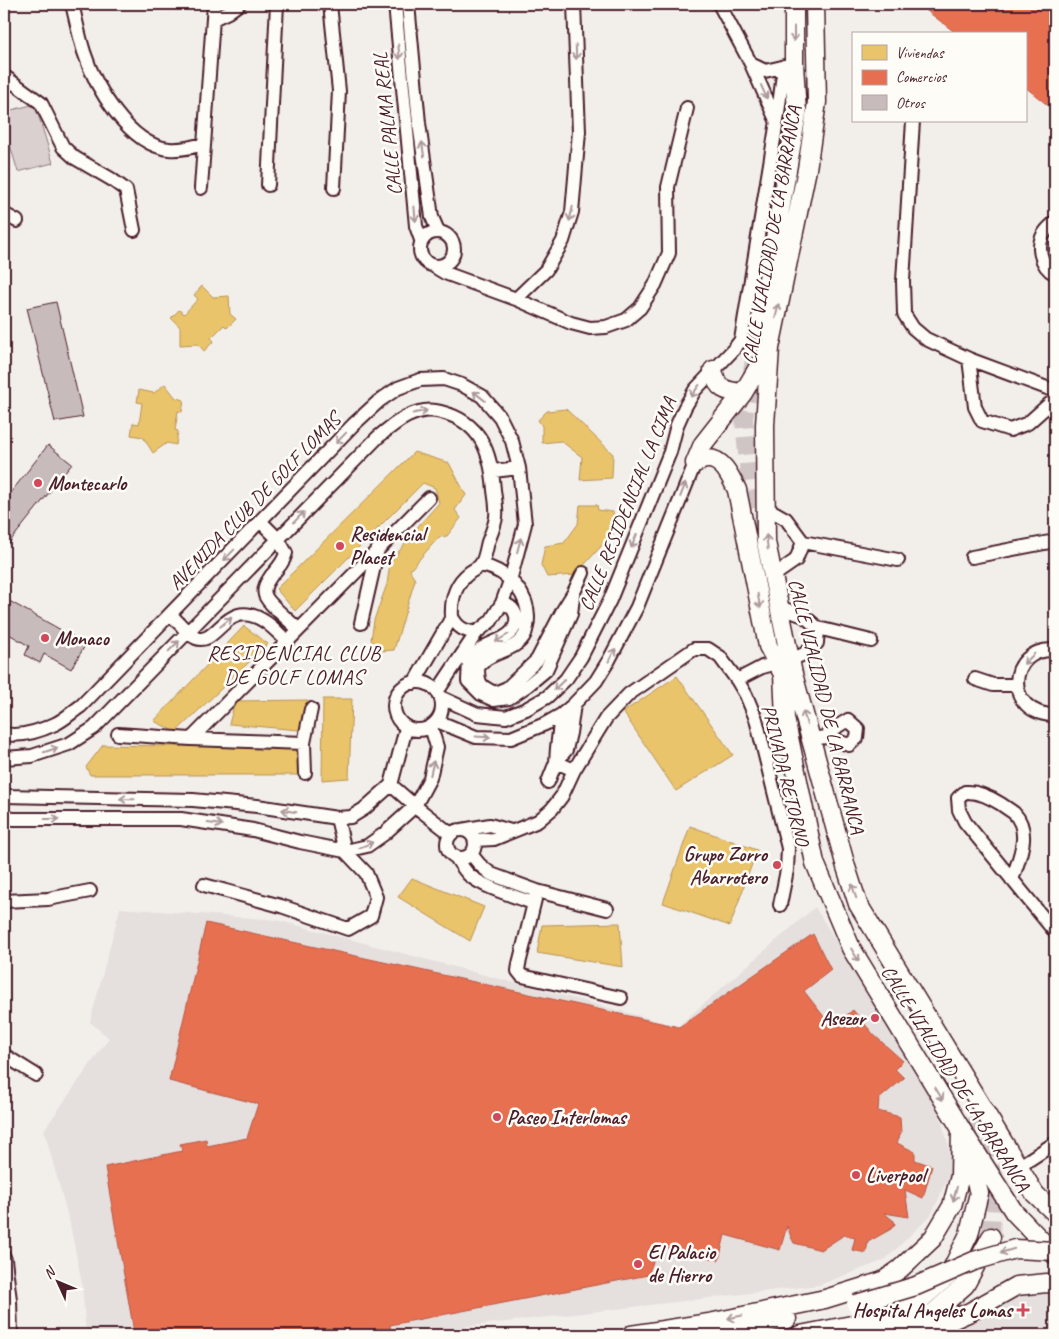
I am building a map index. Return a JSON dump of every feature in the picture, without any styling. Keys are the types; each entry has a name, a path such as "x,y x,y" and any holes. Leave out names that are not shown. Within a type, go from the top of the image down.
{"main road":[{"name":"CALLE VIALIDAD DE LA BARRANCA","path":"759,330 798,113 789,65 806,7"},
{"name":"CALLE VIALIDAD DE LA BARRANCA","path":"806,7 817,102 808,169 770,348 765,425 766,542 773,576 776,614 784,666 785,718 815,863 851,948 967,1123 1014,1212 1055,1255"},
{"path":"695,463 703,444 743,393 770,348"},
{"path":"713,370 717,383 722,388 743,393"},
{"path":"695,463 707,459 714,460 726,469 736,490 768,646 784,666"},
{"name":"CALLE VIALIDAD DE LA BARRANCA","path":"784,666 818,738 858,904 1035,1194 1054,1211"},
{"path":"800,1335 867,1322 918,1302 949,1275 969,1234 978,1193 967,1123 887,970 867,919"},
{"path":"631,1335 708,1323 825,1299 883,1281 900,1269 933,1238 952,1206 960,1176 967,1123"},
{"path":"1031,1231 1027,1223 1029,1214 1035,1207 1044,1206 1054,1211"},
{"path":"868,1335 889,1331 932,1314 965,1285 991,1237"},
{"path":"709,1335 856,1304 916,1286 974,1261 1015,1249 1055,1251"},
{"path":"917,1335 970,1312 1016,1286 1055,1284"}],"street":[{"path":"72,4 85,54 101,89 116,114 136,134 150,144 169,149 203,144"},
{"path":"201,188 214,4"},
{"path":"213,19 239,4"},
{"path":"268,185 277,4"},
{"path":"330,4 338,91 334,188"},
{"name":"CALLE PALMA REAL","path":"395,4 416,226 421,240"},
{"name":"CALLE PALMA REAL","path":"408,4 419,123 432,217 438,231"},
{"path":"516,299 546,270 563,240 572,212 579,132 574,4"},
{"path":"719,4 751,64 777,121"},
{"path":"751,64 764,71 789,65"},
{"name":"CALLE RESIDENCIAL LA CIMA","path":"439,695 478,714 506,716 526,709 547,697 566,679 581,657 610,600 670,452 677,425 685,407 695,390 741,340 777,121 789,65"},
{"path":"4,76 41,103 63,147 74,158 111,179 126,190 134,230"},
{"path":"471,282 458,268 454,253 454,243 447,235 438,231 428,234 421,240 419,249 421,257 427,264 445,273 516,299 571,323 590,328 606,327 626,320 640,308 655,285 669,253 668,187 686,120 687,108"},
{"path":"913,122 903,281 904,314 913,328 926,339 969,360 1055,391"},
{"path":"4,214 17,220"},
{"path":"1055,222 1045,232 1040,245 1042,260 1050,271 1055,274"},
{"path":"435,267 444,266 454,253"},
{"path":"969,360 975,407 982,421 1010,430 1028,423 1055,399"},
{"name":"AVENIDA CLUB DE GOLF LOMAS","path":"4,734 34,732 56,724 81,706 379,401 398,388 420,380 444,379 462,385 482,396 500,417 512,441 519,468 525,524 510,581 502,603 490,621 476,632 439,695"},
{"path":"4,758 32,756 69,744 94,728 377,438 397,421 416,412 435,410 454,415 469,425 480,437 492,471 496,517 481,565 467,574 460,582 451,606 452,617 456,624 469,632 476,632"},
{"path":"434,724 476,737 511,738 545,724 561,715 574,704 596,681 637,607 695,463"},
{"path":"492,471 519,468"},
{"path":"191,739 428,498"},
{"path":"765,507 786,519 802,542 898,560"},
{"path":"261,522 278,538 286,553 284,559 266,582 265,594 269,601 298,629"},
{"path":"972,557 1055,541"},
{"path":"773,576 796,560 802,542"},
{"path":"361,623 378,549"},
{"path":"481,565 497,570 523,594 529,617 525,635 515,645 487,659 478,667 478,680 483,688 495,693 507,688 537,660 573,594 582,573"},
{"path":"502,603 514,610 516,618 514,627 507,636 481,649 470,660 468,681 481,694 494,700 509,698 546,670 571,614 573,594"},
{"path":"170,614 188,632 196,638 203,639 211,636 230,618 241,614 251,614 268,623 287,642"},
{"path":"776,614 804,616 818,628 871,641"},
{"path":"414,683 452,617"},
{"path":"737,680 762,667 784,666 804,654 817,643 818,628"},
{"name":"PRIVADA RETORNO","path":"475,840 494,839 538,821 552,809 562,796 574,770 606,718 629,694 694,649 708,649 720,657 737,680 752,707 756,719 788,848 788,860 780,905"},
{"path":"1055,650 1046,649 1034,653 1024,661 1018,672 1017,685 1021,698 1029,708 1041,714 1055,715"},
{"path":"975,679 993,685 1017,685"},
{"path":"414,683 427,684 439,695 442,710 434,724 419,730 406,728 396,716 395,700 400,690 404,687 414,683"},
{"path":"556,762 566,750 574,704"},
{"path":"305,773 304,743 311,709"},
{"path":"548,782 556,762 561,715"},
{"path":"848,720 858,729 857,738 849,745 818,738 848,720"},
{"path":"4,818 14,820 181,820 253,830 346,851 367,846 384,834 415,806 430,778 437,747 434,724"},
{"path":"4,796 192,800 257,806 337,818 351,817 364,810 391,785 406,728"},
{"path":"118,734 304,743"},
{"path":"556,762 574,770"},
{"path":"391,785 415,806 454,832 465,830 471,834 475,840 475,848 471,854 462,858 455,856"},
{"path":"1012,880 1024,843 1022,824 1013,812 991,798 974,792 965,792 958,798 959,810 965,822 1012,880 1055,932"},
{"path":"204,885 281,906 348,929 371,916 376,897 366,873 346,851 337,818"},
{"path":"511,831 490,825 454,832 448,842 449,850 470,875 488,879 535,897 607,909"},
{"path":"471,854 488,879"},
{"path":"4,901 48,899 90,891"},
{"path":"535,897 519,964 518,971 522,976 621,998"},
{"path":"4,1056 36,1075"},
{"path":"1018,1167 1055,1143"},
{"path":"4,1257 10,1300 11,1335"}],"shaded area":[{"path":"35,104 53,163 18,172 4,125 4,112"},
{"name":"Paseo Interlomas","path":"815,907 937,1105 954,1165 931,1215 885,1260 819,1285 406,1335 86,1335 82,1284 70,1224 44,1130 109,1038 90,1022 120,908 277,920 678,1026"},
{"name":"Hospital Angeles Lomas","path":"1044,1291 1055,1292 1055,1335 938,1335 982,1316 1022,1294"}],"building: Viviendas":[{"path":"202,286 213,297 229,296 230,314 236,319 227,328 224,325 211,338 214,341 204,351 198,344 180,345 180,327 171,318 179,310 184,314 198,299 194,295"},
{"path":"165,384 176,398 184,400 182,412 178,411 175,430 178,431 176,445 167,443 153,453 143,437 131,435 133,423 139,424 142,403 137,402 139,390 154,393"},
{"path":"566,409 613,454 612,478 580,480 582,457 561,441 542,443 542,426 538,420 547,411"},
{"name":"Residencial Placet","path":"414,452 449,463 466,495 455,510 461,518 447,536 439,537 410,570 415,580 394,650 379,651 371,640 374,620 387,584 390,563 439,503 435,488 423,483 295,611 276,589"},
{"path":"580,505 597,505 598,510 613,512 617,529 575,575 547,577 541,565 545,546 564,543 578,524"},
{"path":"244,626 268,644 176,732 154,721"},
{"path":"677,676 733,755 676,791 623,712"},
{"path":"323,699 352,699 349,778 322,780"},
{"path":"308,700 299,730 229,724 235,701"},
{"path":"103,745 299,748 299,775 90,775 86,767"},
{"path":"690,826 757,850 730,926 663,903"},
{"path":"412,878 484,907 470,941 398,897"},
{"path":"620,923 623,967 537,953 542,925"}],"building: Comercios":[{"path":"918,4 1055,4 1055,111 1026,88 1026,32 954,32"},
{"name":"Paseo Interlomas","path":"206,923 679,1027 813,934 831,970 804,991 832,1027 853,1010 874,1035 903,1061 895,1069 904,1078 879,1099 878,1111 900,1117 901,1133 897,1143 915,1152 915,1160 932,1166 923,1198 905,1190 909,1217 884,1213 895,1224 891,1229 868,1242 866,1253 852,1250 855,1238 844,1235 821,1250 794,1243 787,1226 780,1250 725,1235 719,1260 659,1246 648,1275 390,1325 391,1334 131,1335 134,1332 105,1167 182,1151 180,1144 206,1139 207,1146 247,1138 258,1104 169,1081"}],"building: Otros":[{"path":"56,302 83,417 55,422 27,308"},
{"name":"Montecarlo","path":"48,445 72,464 4,549 4,501"},
{"name":"Monaco","path":"4,598 86,644 71,669 44,654 40,663 25,655 29,646 4,631"}],"tunnel":[{"path":"759,330 744,419 758,558 773,621"},
{"path":"973,1116 988,1144 994,1168 991,1237"}],"place":[{"name":"Montecarlo","path":"38,483"},
{"name":"Residencial Placet","path":"340,546"},
{"name":"Monaco","path":"45,638"},
{"name":"Grupo Zorro Abarrotero","path":"777,865"},
{"name":"Asezor","path":"875,1018"},
{"name":"Paseo Interlomas","path":"497,1117"},
{"name":"Liverpool","path":"856,1175"},
{"name":"El Palacio de Hierro","path":"638,1264"},
{"name":"Hospital Angeles Lomas","path":"1023,1310"}],"district":[{"name":"RESIDENCIAL CLUB DE GOLF LOMAS","path":"294,665"}]}
